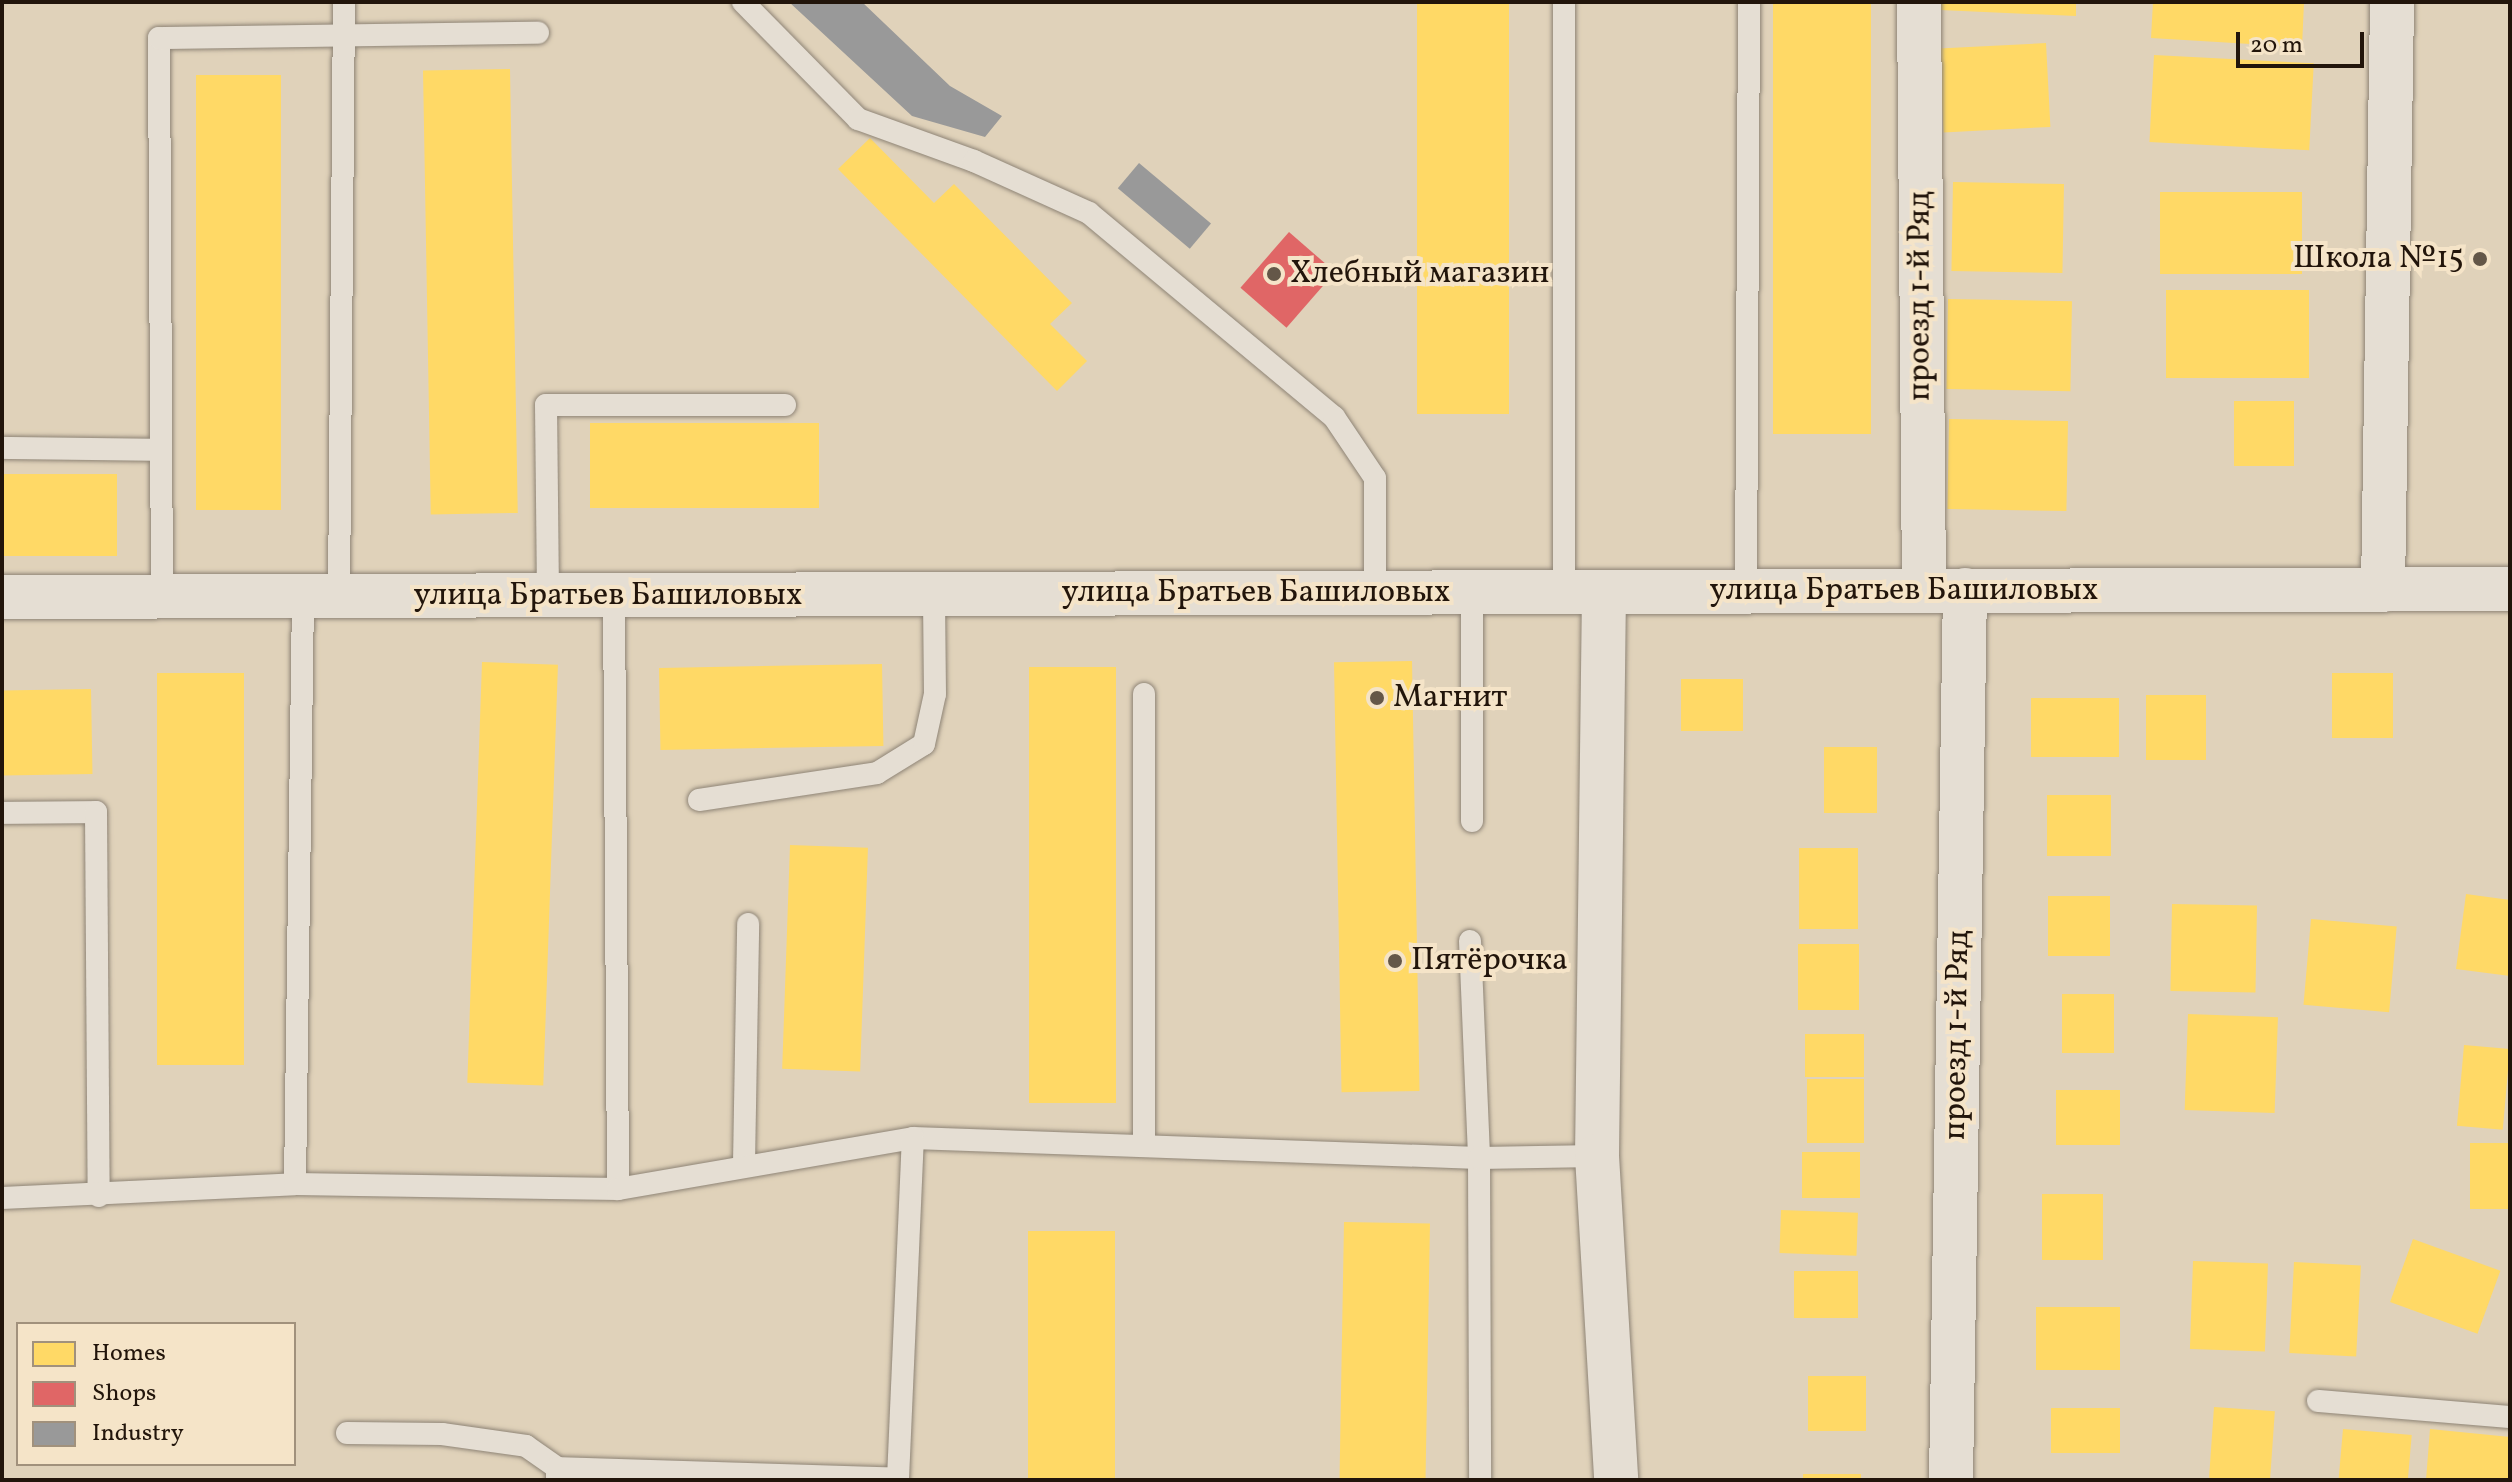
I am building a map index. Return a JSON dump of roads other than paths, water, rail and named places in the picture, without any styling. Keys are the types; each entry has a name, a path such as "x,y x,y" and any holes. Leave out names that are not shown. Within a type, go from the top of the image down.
{"street":[{"name":"проезд 1-й Ряд","path":"1919,2 1944,590 1951,1480"},
{"path":"2383,590 2392,2"},
{"name":"улица Братьев Башиловых","path":"2,597 2510,589"},
{"path":"1584,592 1597,1156 1616,1480"}],"lane":[{"path":"295,1184 344,2"},
{"path":"743,2 858,119 974,161 1089,213 1334,417 1375,478 1375,592"},
{"path":"1564,2 1584,592"},
{"path":"1746,592 1749,2"},
{"path":"162,597 159,38 538,33"},
{"path":"548,595 546,405 785,405"},
{"path":"2,448 161,450"},
{"path":"1472,593 1472,821"},
{"path":"614,595 618,1189"},
{"path":"699,800 877,773 924,744 935,694 934,595"},
{"path":"1144,694 1144,1146"},
{"path":"2,813 96,812 99,1196"},
{"path":"744,1164 748,924"},
{"path":"1470,941 1479,1158 1480,1480"},
{"path":"2,1198 99,1196 295,1184 618,1189 744,1164 913,1138 1479,1158 1597,1156"},
{"path":"347,1433 442,1434 526,1446 557,1474 898,1479 913,1138"},
{"path":"2318,1401 2510,1417"}],"place":[{"name":"Школа №15","path":"2480,259"},
{"name":"Хлебный магазин","path":"1274,274"},
{"name":"Магнит","path":"1377,698"},
{"name":"Пятёрочка","path":"1395,961"}]}
